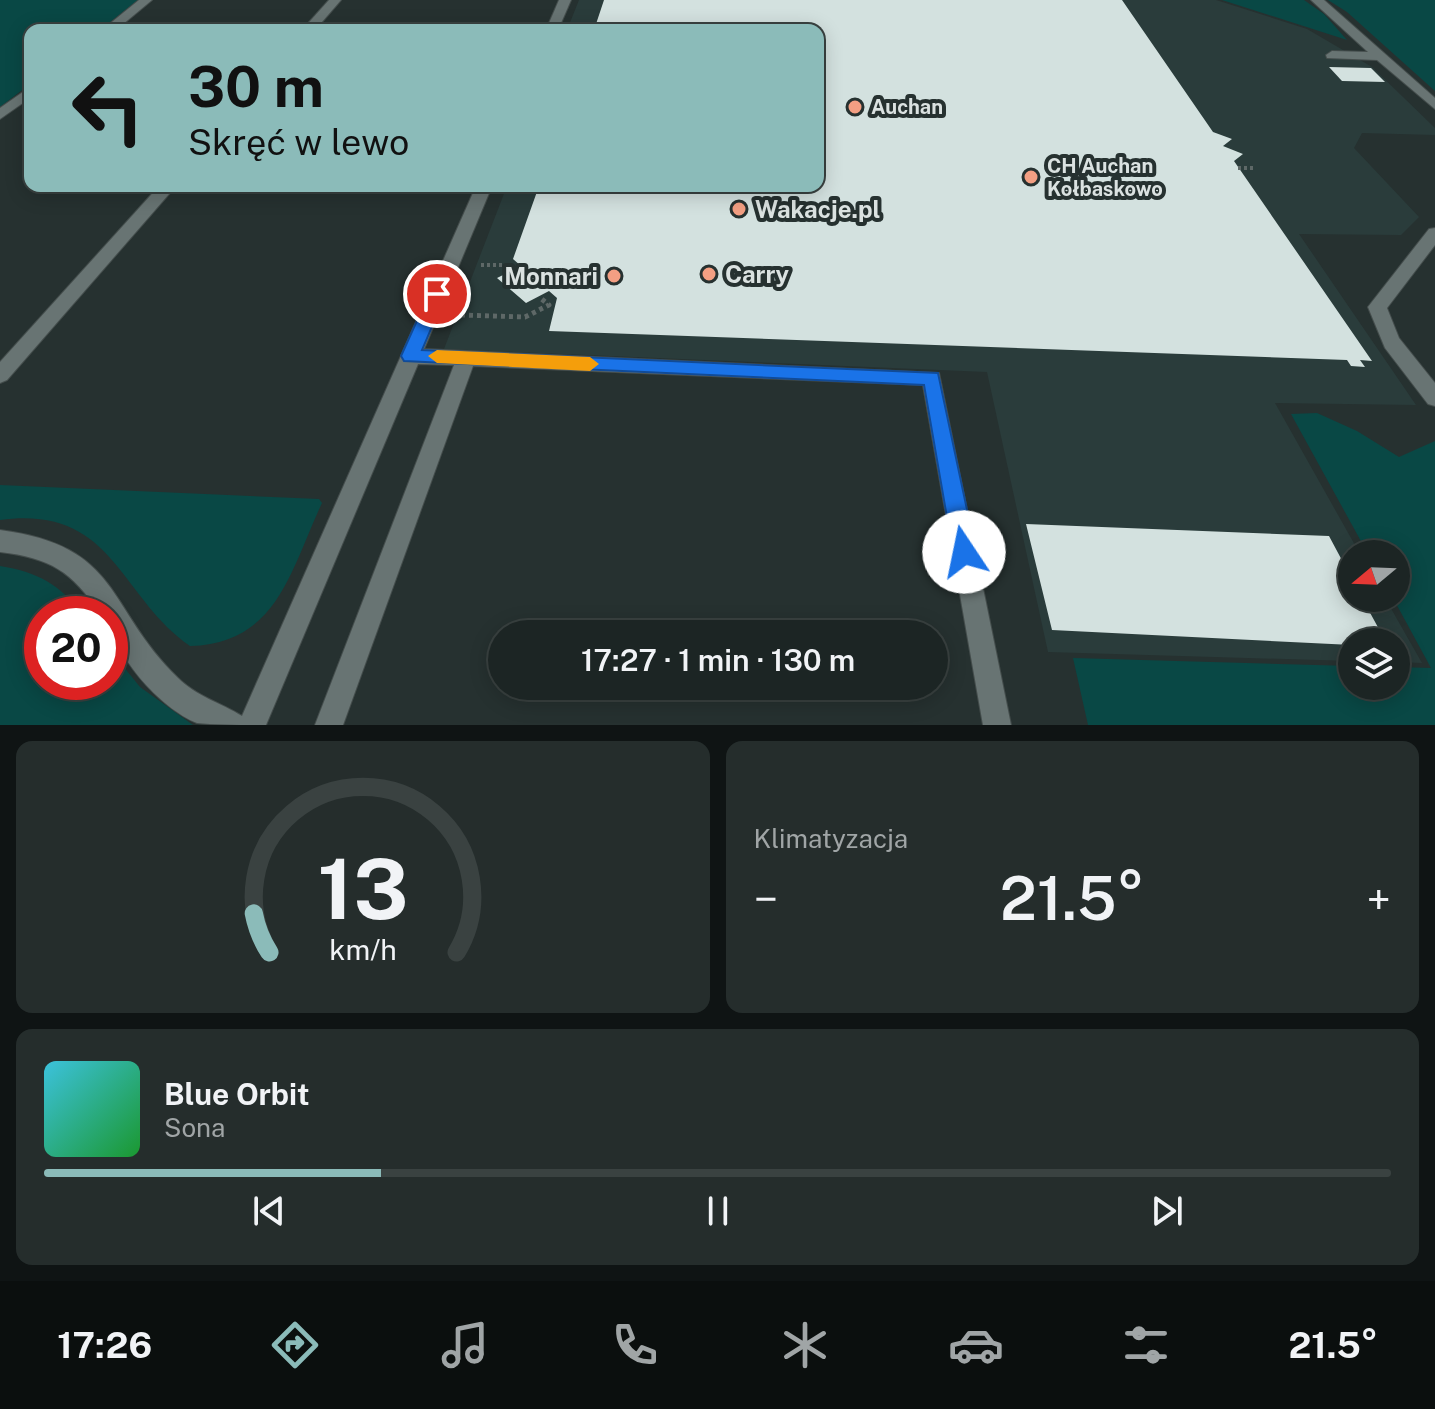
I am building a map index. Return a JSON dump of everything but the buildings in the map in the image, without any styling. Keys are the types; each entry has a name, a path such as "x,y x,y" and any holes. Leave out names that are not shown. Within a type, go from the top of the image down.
{"lane":[{"path":"116,24 146,0"},
{"path":"313,24 335,0"},
{"path":"555,24 565,0"},
{"path":"1317,0 1435,105"},
{"path":"1332,55 1380,56"},
{"path":"0,115 24,96"},
{"path":"0,375 163,192"},
{"path":"252,725 481,192"},
{"path":"1435,233 1377,307 1379,320 1435,398"},
{"path":"410,356 932,378 997,725"},
{"path":"329,725 466,359"},
{"path":"0,541 52,548 83,568 168,688 231,725"}],"path":[{"path":"1238,168 1254,168"},
{"path":"472,265 503,265 510,271"},
{"path":"452,315 525,317 549,305 539,297"}],"shaded area":[{"path":"0,0 138,0 108,24 24,24 24,89 0,107"},
{"path":"579,0 1216,0 1307,29 1372,67 1435,128 1435,135 1362,133 1354,148 1419,217 1401,235 1299,234 1416,405 1275,403 1352,540 1338,540 1338,612 1393,612 1402,628 1338,628 1338,661 1048,652 987,372 444,349 505,192 824,192 824,24 569,24"},
{"path":"1222,0 1304,0 1324,14 1347,40"},
{"path":"1328,0 1435,0 1435,91 1347,12"},
{"path":"1317,413 1357,431 1399,457 1435,441 1435,725 1088,725 1073,658 1338,666 1338,700 1410,700 1410,667 1431,668 1401,612 1410,612 1410,540 1360,540 1291,414"},
{"path":"0,485 319,499 322,503 289,577 262,617 243,632 220,642 190,646 166,626 111,559 91,540 68,526 38,519 0,520"},
{"path":"0,566 47,581 66,596 24,596 24,700 128,700 128,672 140,687 193,725 0,725"},
{"path":"1410,642 1422,663 1410,663"}],"slow traffic":[{"path":"437,356 590,364"}],"place":[{"name":"Auchan","path":"855,107"},
{"name":"CH Auchan Kołbaskowo","path":"1031,177"},
{"name":"Wakacje.pl","path":"739,209"},
{"name":"Carry","path":"709,274"},
{"name":"Monnari","path":"614,276"}],"route":[{"path":"437,294 410,356 932,378 964,552"}]}
